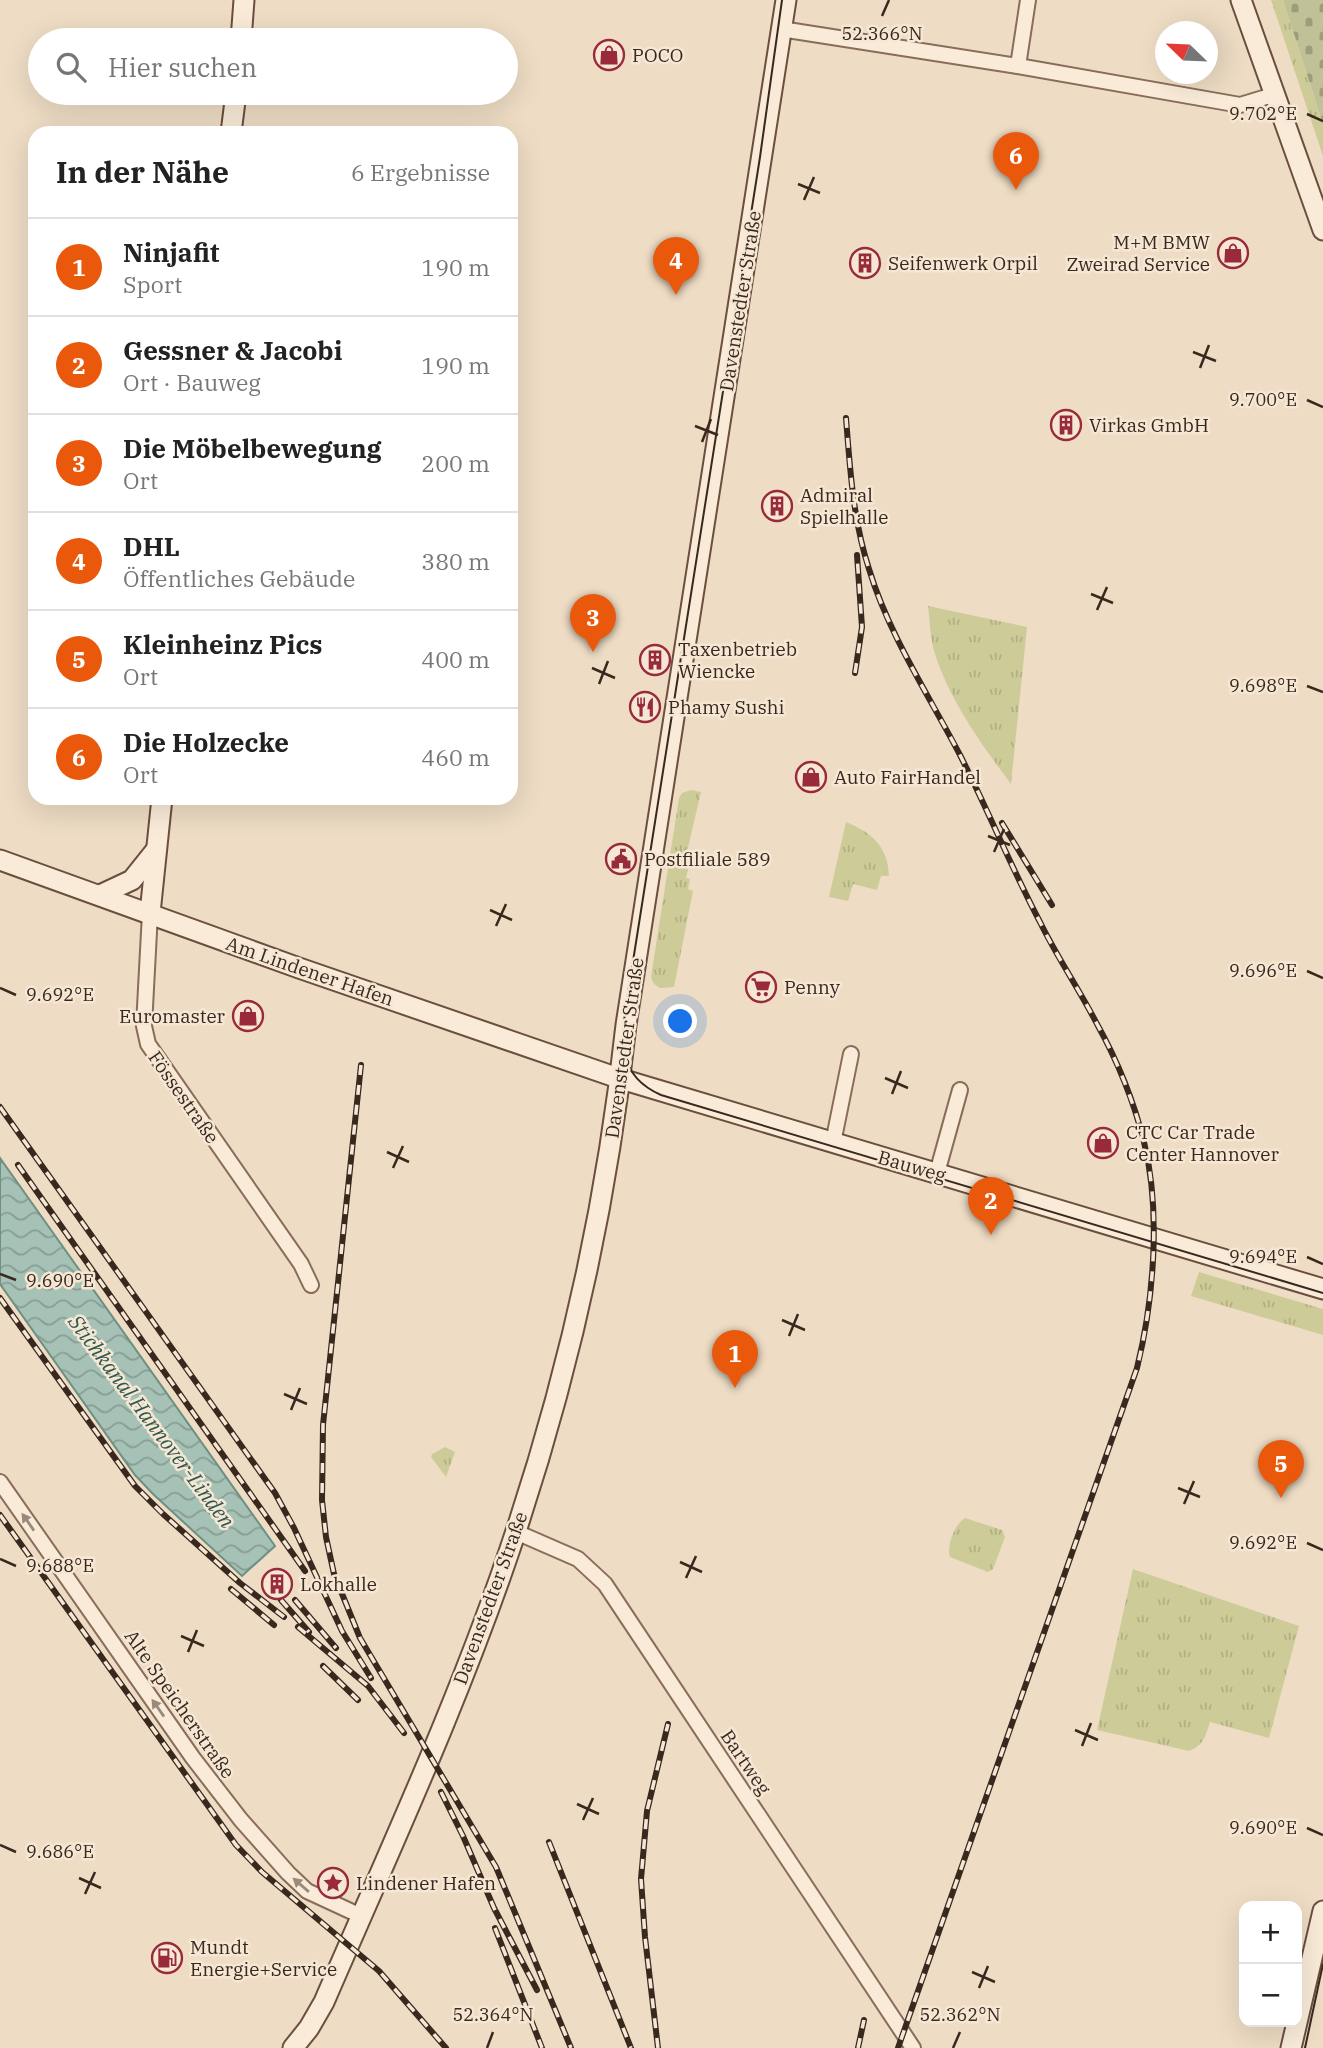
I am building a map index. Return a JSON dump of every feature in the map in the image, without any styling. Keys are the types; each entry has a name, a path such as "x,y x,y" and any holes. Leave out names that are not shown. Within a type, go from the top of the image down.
{"street":[{"path":"242,28 244,0"},
{"name":"Davenstedter Straße","path":"292,2048 309,2028 324,2002 462,1678 516,1532 573,1327 596,1224 621,1079 626,1025 786,0"},
{"path":"1018,66 1028,0"},
{"path":"1241,0 1323,230"},
{"path":"782,29 1018,66 1240,105 1273,95"},
{"path":"232,126 234,105"},
{"name":"Fössestraße","path":"161,805 150,913 144,1026 148,1044 301,1264 311,1285"},
{"path":"100,895 132,880 156,849"},
{"name":"Am Lindener Hafen","path":"0,860 299,968 621,1079"},
{"path":"833,1143 850,1054"},
{"name":"Bauweg","path":"621,1079 1323,1289"},
{"path":"937,1173 960,1090"},
{"name":"Alte Speicherstraße","path":"0,1482 193,1758 241,1820 307,1891 361,1916"},
{"name":"Bartweg","path":"516,1532 578,1559 605,1584 913,2048"},
{"path":"1291,2048 1323,1911"}],"green space":[{"path":"1271,0 1283,0 1323,124 1323,156"},
{"path":"1283,0 1323,0 1323,124"},
{"path":"928,606 1027,627 1011,784 978,738 949,689 933,648"},
{"path":"691,790 701,792 686,856 691,858 686,878 690,879 688,889 693,891 674,987 660,988 651,978 653,964 679,798 682,793"},
{"path":"846,822 864,831 877,842 886,856 889,876 881,876 877,890 853,884 848,901 829,897"},
{"path":"1199,1272 1323,1309 1323,1335 1191,1296"},
{"path":"445,1447 455,1452 446,1477 431,1457"},
{"path":"965,1518 1002,1530 1005,1537 993,1569 988,1572 950,1557 952,1536"},
{"path":"1133,1569 1299,1626 1269,1738 1210,1722 1201,1743 1189,1751 1097,1730"}],"water":[{"name":"Stichkanal Hannover-Linden","path":"0,1158 275,1546 242,1576 135,1475 0,1284"}],"tram line":[{"path":"782,0 760,157 626,1008 623,1038 628,1064 635,1076 661,1095 1323,1293"},
{"path":"1305,2048 1323,1964"}],"railway":[{"path":"846,418 856,513 877,593 898,641 960,755 1029,901 1118,1067 1144,1142 1154,1226 1148,1313 1137,1368 898,2048"},
{"path":"855,673 862,627 857,555"},
{"path":"1002,823 1052,905"},
{"path":"361,1065 323,1425 322,1500 326,1537 334,1574 360,1638 496,1867 571,2048"},
{"path":"0,1107 275,1493 342,1631 371,1678"},
{"path":"18,1165 305,1571"},
{"path":"0,1298 135,1486 240,1583 284,1617"},
{"path":"0,1515 236,1845 262,1872 379,1971 446,2048"},
{"path":"231,1589 274,1625"},
{"path":"281,1600 309,1632"},
{"path":"295,1600 336,1648"},
{"path":"298,1627 368,1686 404,1733"},
{"path":"323,1666 358,1700"},
{"path":"658,2048 641,1879 647,1811 668,1724"},
{"path":"441,1792 494,1908 537,1990"},
{"path":"549,1842 631,2048"},
{"path":"495,1928 542,2048"},
{"path":"858,2048 864,2020"}],"place":[{"name":"POCO","path":"609,55"},
{"name":"Die Holzecke","path":"1016,190"},
{"name":"M+M BMW Zweirad Service","path":"1233,253"},
{"name":"Seifenwerk Orpil","path":"865,263"},
{"name":"DHL","path":"676,295"},
{"name":"Virkas GmbH","path":"1066,425"},
{"name":"Admiral Spielhalle","path":"777,506"},
{"name":"Die Möbelbewegung","path":"593,652"},
{"name":"Taxenbetrieb Wiencke","path":"655,660"},
{"name":"Phamy Sushi","path":"645,707"},
{"name":"Auto FairHandel","path":"811,777"},
{"name":"Postfiliale 589","path":"621,859"},
{"name":"Penny","path":"761,987"},
{"name":"Euromaster","path":"248,1016"},
{"name":"CTC Car Trade Center Hannover","path":"1103,1143"},
{"name":"Gessner & Jacobi","path":"991,1235"},
{"name":"Ninjafit","path":"735,1388"},
{"name":"Kleinheinz Pics","path":"1281,1498"},
{"name":"Lokhalle","path":"277,1584"},
{"name":"Lindener Hafen","path":"333,1883"},
{"name":"Mundt Energie+Service","path":"167,1958"}]}
